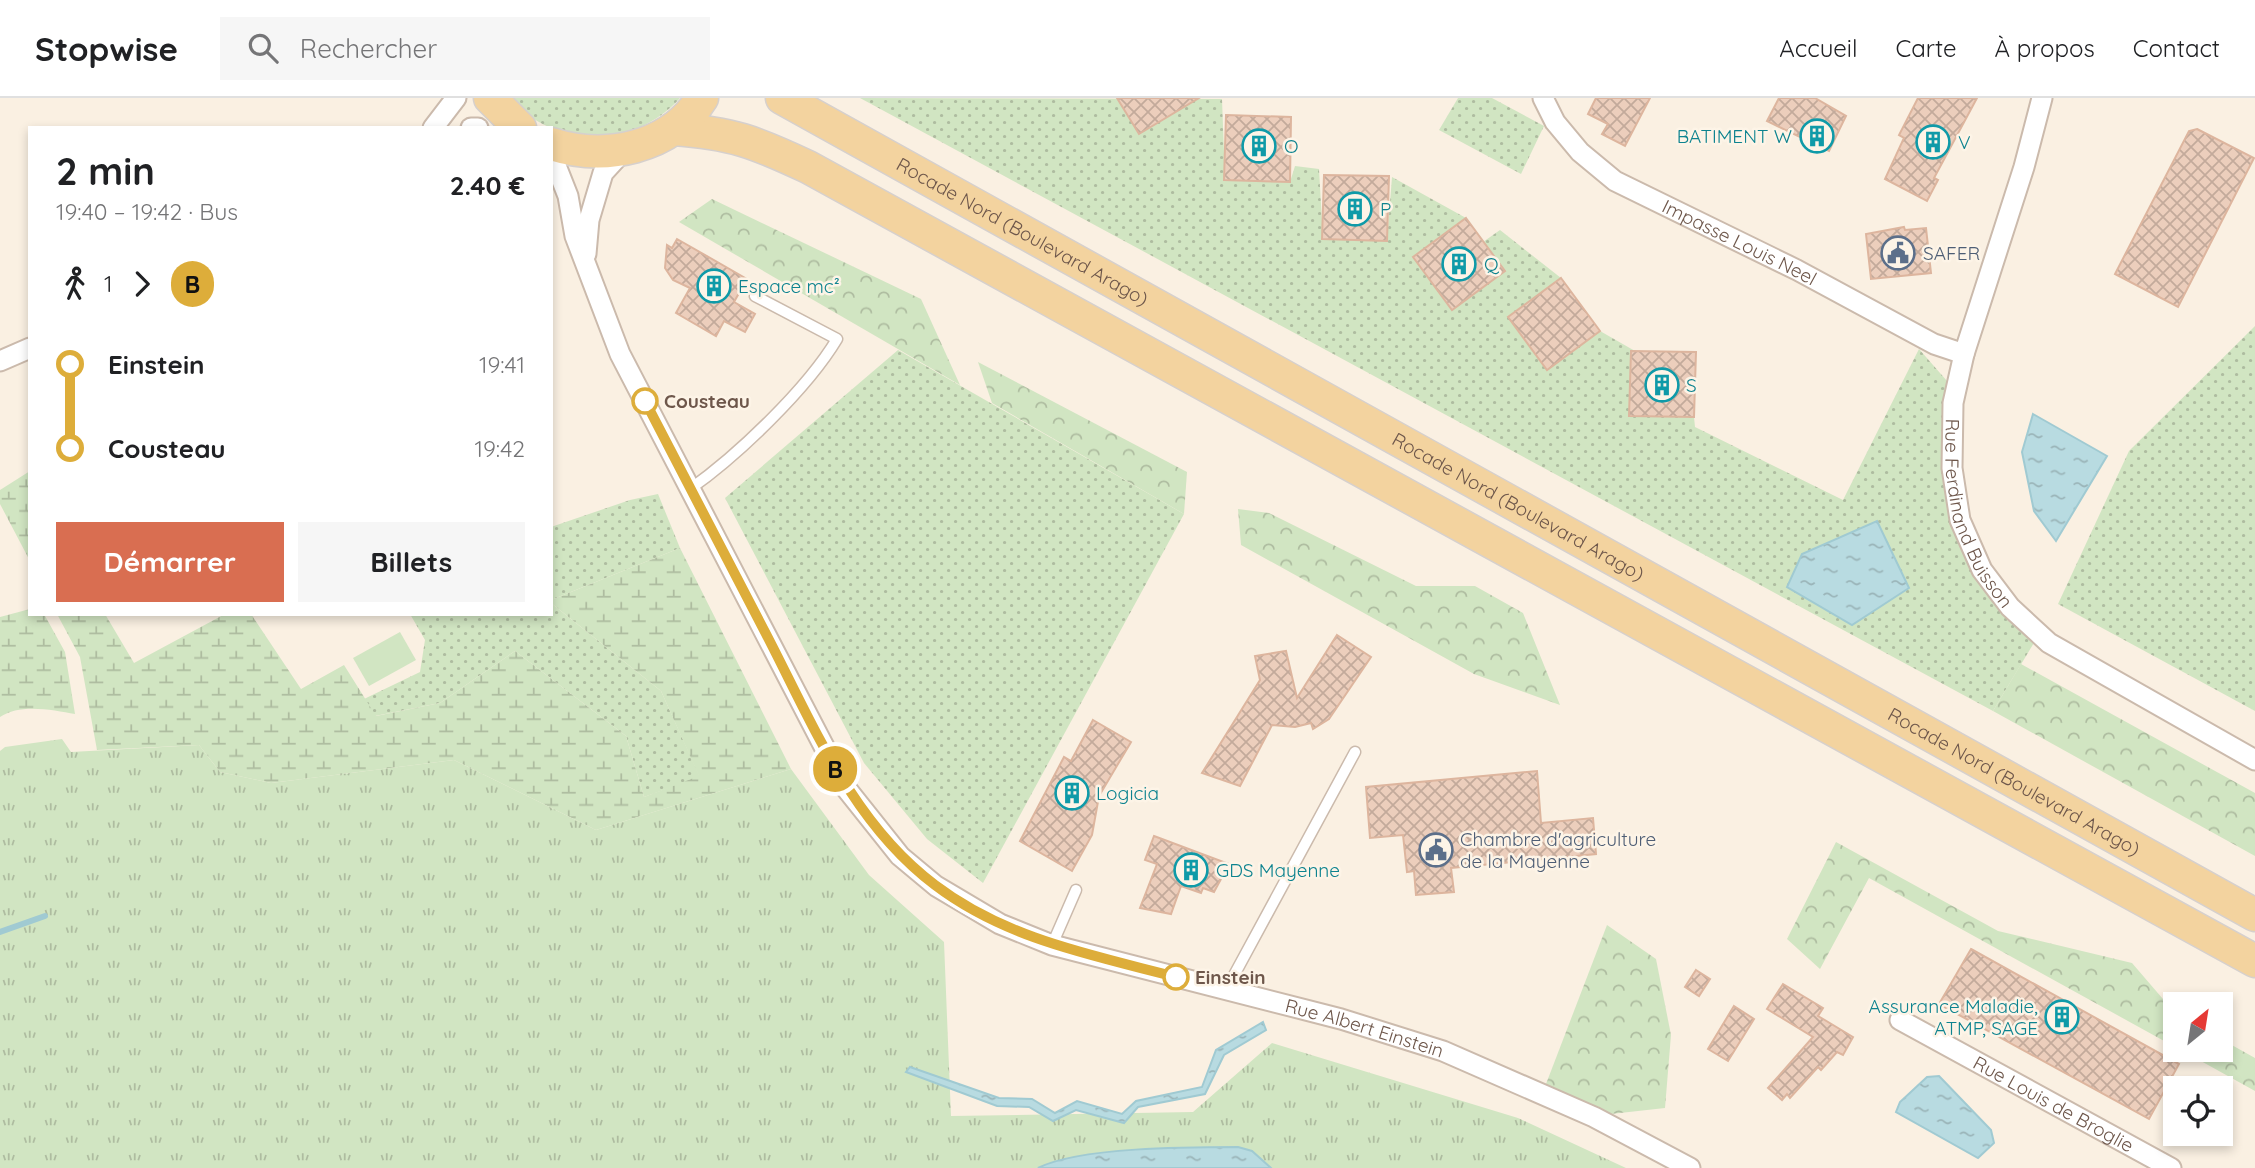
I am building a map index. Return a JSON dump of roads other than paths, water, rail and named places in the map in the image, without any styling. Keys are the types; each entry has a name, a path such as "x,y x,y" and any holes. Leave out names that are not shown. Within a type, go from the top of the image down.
{"main road":[{"path":"490,98 518,126"},
{"path":"553,144 585,152 624,150 673,129 702,98"},
{"name":"Rocade Nord (Boulevard Arago)","path":"782,98 2255,915"},
{"path":"673,129 719,132 750,140 808,167 2255,961"}],"street":[{"path":"435,126 456,98"},
{"name":"Impasse Louis Neel","path":"1543,98 1555,122 1580,152 1615,181 1797,270 1934,344 1964,354"},
{"name":"Rue Ferdinand Buisson","path":"2042,98 2024,166 1964,354 1953,403 1952,468 1960,520 1982,570 2010,607 2049,643 2255,760"},
{"name":"Rue Albert Einstein","path":"593,282 585,251 589,220 603,173 624,150"},
{"name":"Rue Albert Einstein","path":"553,158 568,196 575,236 620,354 845,787 900,856 936,886 1000,924 1052,945 1341,1019 1443,1051 1594,1117 1690,1168"},
{"path":"0,361 28,349"},
{"name":"Rue Louis de Broglie","path":"1900,1020 2171,1168"}],"lane":[{"path":"691,489 799,391 820,367 837,339 755,296"},
{"path":"1226,991 1355,752"},
{"path":"1052,945 1076,890"}],"water":[{"path":"2033,414 2107,456 2056,541 2034,511 2022,452"},
{"path":"1877,521 1909,588 1852,625 1787,587 1802,554"},
{"path":"1263,1022 1266,1030 1224,1055 1205,1094 1138,1107 1124,1123 1076,1110 1053,1121 1029,1107 997,1106 906,1072 910,1067 999,1098 1032,1099 1055,1113 1077,1101 1122,1114 1136,1101 1202,1087 1216,1050"},
{"path":"1939,1076 1991,1130 1994,1143 1978,1158 1896,1112 1900,1102 1927,1077"},
{"path":"1238,1147 1252,1151 1271,1168 1038,1168 1056,1161 1107,1152"}],"waterway":[{"path":"0,932 45,916"}],"place":[{"name":"BATIMENT W","path":"1817,136"},
{"name":"V","path":"1933,142"},
{"name":"O","path":"1259,146"},
{"name":"P","path":"1355,209"},
{"name":"SAFER","path":"1898,253"},
{"name":"Q","path":"1459,264"},
{"name":"Espace mc²","path":"714,286"},
{"name":"S","path":"1662,385"},
{"name":"Cousteau","path":"645,401"},
{"name":"Logicia","path":"1072,793"},
{"name":"Chambre d'agriculture de la Mayenne","path":"1436,850"},
{"name":"GDS Mayenne","path":"1191,870"},
{"name":"Einstein","path":"1176,977"},
{"name":"Assurance Maladie, ATMP, SAGE","path":"2062,1017"}]}
